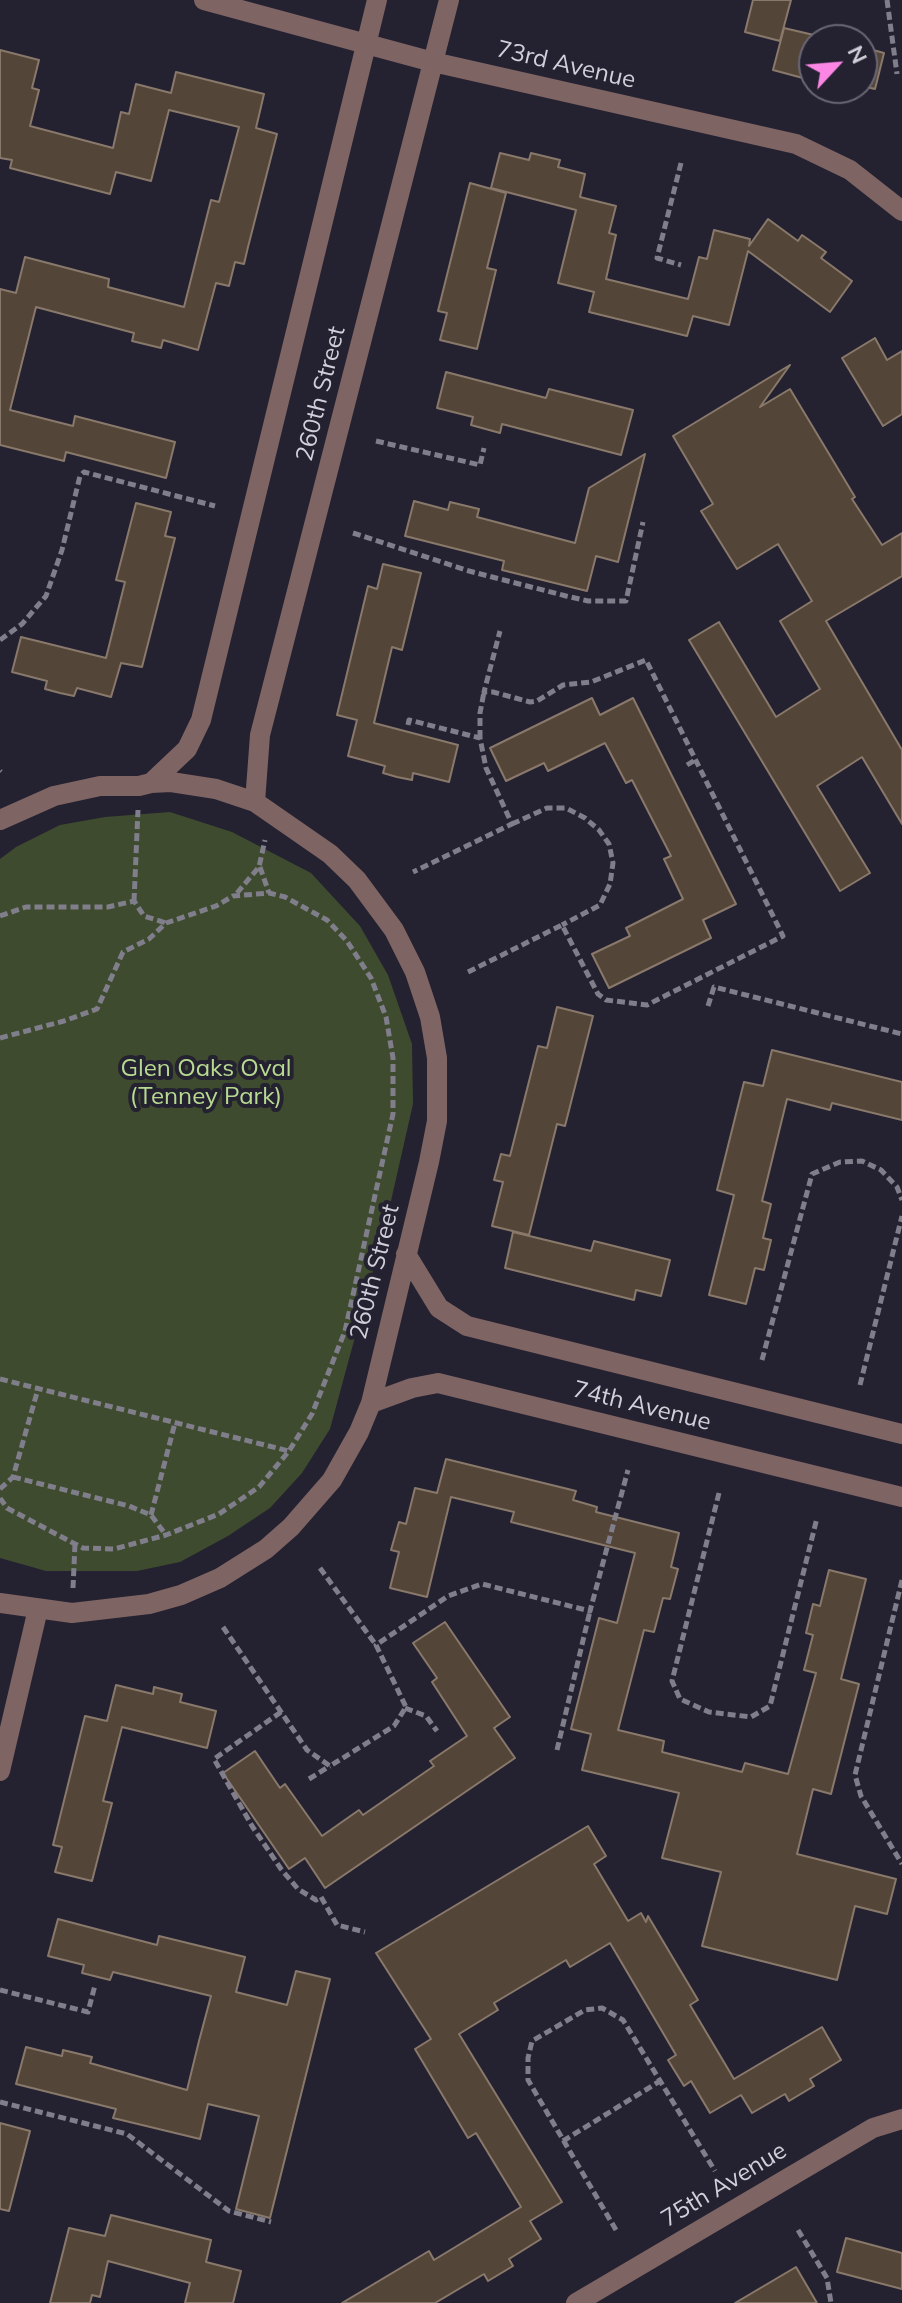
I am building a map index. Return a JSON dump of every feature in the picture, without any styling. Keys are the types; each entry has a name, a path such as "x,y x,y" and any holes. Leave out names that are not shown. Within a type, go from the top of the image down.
{"street":[{"name":"73rd Avenue","path":"204,0 433,62 796,144 850,170 902,211"},
{"name":"260th Street","path":"145,784 187,749 201,720 377,0"},
{"name":"260th Street","path":"255,802 260,735 449,0"},
{"name":"260th Street","path":"0,820 54,796 100,786 171,782 216,789 255,802 330,854 357,880 394,930 415,972 430,1017 437,1058 437,1121 371,1403 332,1480 291,1527 266,1549 220,1578 181,1595 149,1604 72,1613 0,1603"},
{"name":"74th Avenue","path":"406,1254 439,1308 467,1326 902,1434"},
{"name":"74th Avenue","path":"371,1403 412,1388 438,1383 902,1497"},
{"path":"0,1771 38,1609"},
{"name":"75th Avenue","path":"576,2303 873,2128 902,2119"}],"path":[{"path":"887,0 897,74"},
{"path":"681,163 657,258 681,265"},
{"path":"376,441 480,465 484,448"},
{"path":"0,640 22,624 46,596 62,550 80,476 84,472 215,506"},
{"path":"353,533 469,571 566,596 588,601 626,601 643,522"},
{"path":"500,631 484,692 480,738 486,768 512,824"},
{"path":"484,692 537,701 563,685 591,682 646,660 783,936 647,1005 606,1000 590,982 562,925"},
{"path":"408,725 409,720 480,738"},
{"path":"687,765 695,760"},
{"path":"145,784 134,901 144,916 166,923"},
{"path":"413,872 547,808 566,808 592,824 609,844 613,863 610,884 600,905 468,972"},
{"path":"0,1038 97,1009 123,952 149,939 166,923 216,906 241,891 259,867 273,817"},
{"path":"259,867 269,893"},
{"path":"0,1498 7,1508 83,1548 114,1549 166,1535 219,1514 259,1487 289,1451 312,1414 345,1331 393,1114 393,1058 386,1017 371,978 347,941 327,920 285,897 269,893 233,896"},
{"path":"0,916 26,907 108,907 134,901"},
{"path":"701,978 714,987 902,1034"},
{"path":"708,1006 714,987"},
{"path":"762,1360 812,1174 840,1162 862,1161 881,1170 897,1187 902,1200"},
{"path":"860,1385 902,1216"},
{"path":"0,1379 289,1451"},
{"path":"0,1489 13,1477 38,1389"},
{"path":"151,1515 175,1423"},
{"path":"557,1750 628,1470"},
{"path":"13,1477 129,1506 151,1515 166,1535"},
{"path":"719,1493 672,1681 680,1699 709,1712 751,1717 770,1706 817,1518"},
{"path":"72,1613 75,1544"},
{"path":"320,1568 376,1645 405,1708 426,1716 437,1731"},
{"path":"902,1580 855,1775 861,1796 902,1864"},
{"path":"376,1645 448,1596 482,1584 590,1611"},
{"path":"223,1627 307,1750 330,1766"},
{"path":"309,1779 394,1726 405,1708"},
{"path":"281,1712 214,1759 252,1826 298,1889 316,1900 321,1897 337,1925 365,1932"},
{"path":"0,1990 88,2012 95,1985"},
{"path":"616,2230 528,2080 532,2041 585,2010 602,2008 623,2020 715,2171"},
{"path":"563,2141 660,2081"},
{"path":"0,2102 127,2134 229,2211 271,2222"},
{"path":"798,2230 827,2278 831,2303"}],"green space":[{"name":"Glen Oaks Oval (Tenney Park)","path":"170,812 232,832 311,873 360,926 388,975 412,1044 413,1104 386,1223 330,1429 302,1473 270,1508 228,1536 180,1562 137,1571 46,1571 0,1558 0,859 16,847 60,825 105,817"}],"building":[{"path":"753,0 791,0 780,41 745,32"},
{"path":"784,28 798,31 798,77 773,70"},
{"path":"0,50 39,60 32,88 39,90 30,126 113,148 121,112 129,114 136,84 171,93 176,72 264,94 256,128 277,134 244,264 235,262 229,286 216,283 198,350 163,340 161,348 132,341 134,333 36,307 10,410 73,426 75,416 175,442 166,478 66,452 64,461 0,445 0,289 16,293 25,257 109,279 108,287 184,307 211,200 219,202 239,127 169,110 151,181 116,172 110,194 10,168 12,160 0,158"},
{"path":"878,51 884,53 878,77"},
{"path":"500,153 529,160 531,153 560,160 558,167 585,174 580,197 616,206 609,233 616,235 606,279 688,299 699,257 707,259 714,230 750,239 749,246 768,219 798,241 802,235 826,252 821,258 852,281 830,312 748,251 729,325 693,316 687,336 589,312 594,292 558,283 576,210 491,188"},
{"path":"470,183 506,193 487,268 496,270 477,349 440,340 447,313 438,311"},
{"path":"875,338 887,360 902,351 902,414 883,426 842,358"},
{"path":"790,365 760,407 790,389 855,497 852,499 882,545 902,533 902,576 826,621 902,750 902,824 862,757 817,786 870,873 840,891 689,640 719,622 776,717 820,689 780,621 812,601 778,544 737,569 701,511 713,504 673,436"},
{"path":"446,372 546,398 549,389 633,410 621,455 502,424 500,433 471,425 473,417 437,408"},
{"path":"645,454 618,562 596,556 587,591 502,570 504,561 405,536 414,501 448,510 450,502 479,509 477,517 575,543 589,488"},
{"path":"136,503 171,512 165,536 175,538 142,667 121,663 111,697 77,688 74,696 60,693 45,689 47,681 12,672 21,637 106,658 125,582 116,580"},
{"path":"383,564 421,573 402,650 392,647 374,723 458,745 449,782 413,773 412,780 397,777 383,773 385,766 348,756 357,720 337,715 368,586 377,589"},
{"path":"592,698 600,715 633,698 736,904 703,920 711,938 609,988 592,954 630,936 626,928 683,899 664,859 671,856 632,780 626,783 605,743 548,771 544,763 506,781 490,748"},
{"path":"557,1007 593,1016 565,1126 557,1124 529,1235 492,1226 503,1182 494,1180 501,1154 510,1156 538,1046 547,1048"},
{"path":"772,1050 902,1082 902,1120 832,1103 830,1110 787,1099 762,1201 771,1204 763,1238 771,1240 764,1270 755,1268 746,1304 709,1295 734,1195 717,1190 744,1082 763,1086"},
{"path":"513,1232 591,1251 594,1241 670,1260 661,1296 636,1290 634,1300 505,1268"},
{"path":"446,1459 576,1491 573,1500 597,1507 596,1512 679,1533 671,1567 678,1569 670,1599 663,1598 654,1632 644,1630 618,1730 664,1741 662,1752 742,1772 745,1763 788,1774 816,1673 804,1670 813,1635 806,1633 813,1604 820,1606 829,1570 866,1579 841,1679 859,1684 831,1794 813,1789 797,1854 896,1879 887,1914 855,1906 837,1980 702,1946 721,1872 662,1858 679,1793 582,1770 591,1734 571,1729 599,1618 617,1623 635,1553 511,1522 514,1512 451,1497 427,1597 390,1588 399,1552 391,1550 399,1522 406,1524 415,1488 437,1493"},
{"path":"445,1622 510,1717 494,1728 515,1758 325,1888 305,1858 289,1869 223,1773 255,1751 280,1788 285,1784 322,1836 359,1810 363,1815 434,1766 430,1761 467,1736 432,1682 437,1678 413,1643"},
{"path":"116,1685 153,1694 154,1687 182,1694 180,1702 216,1711 207,1748 122,1727 103,1801 112,1803 92,1881 55,1872 62,1847 53,1845 85,1716 107,1721"},
{"path":"588,1826 606,1856 594,1864 628,1921 641,1913 646,1922 648,1916 698,2000 690,2005 734,2079 822,2027 841,2060 810,2079 814,2086 789,2101 785,2094 752,2113 741,2095 710,2113 691,2081 684,2086 668,2060 676,2055 610,1943 570,1967 566,1960 494,2003 498,2010 459,2034 562,2202 530,2221 541,2239 509,2259 513,2266 488,2281 484,2274 435,2303 342,2303 429,2251 434,2260 521,2207 476,2133 468,2138 415,2049 431,2039 376,1953"},
{"path":"58,1919 157,1945 159,1936 245,1957 236,1992 287,2005 296,1971 330,1979 270,2218 236,2209 259,2116 208,2104 200,2139 113,2118 116,2109 16,2084 26,2047 62,2056 63,2050 92,2057 90,2063 187,2090 211,1996 113,1972 110,1980 82,1973 84,1965 48,1956"},
{"path":"0,2123 30,2131 9,2211 0,2209"},
{"path":"111,2215 211,2240 206,2262 241,2271 233,2303 185,2303 190,2283 108,2261 100,2297 92,2295 90,2303 50,2303 69,2228 105,2236"},
{"path":"846,2238 902,2253 902,2289 837,2272"},
{"path":"796,2267 817,2303 735,2303"}]}
